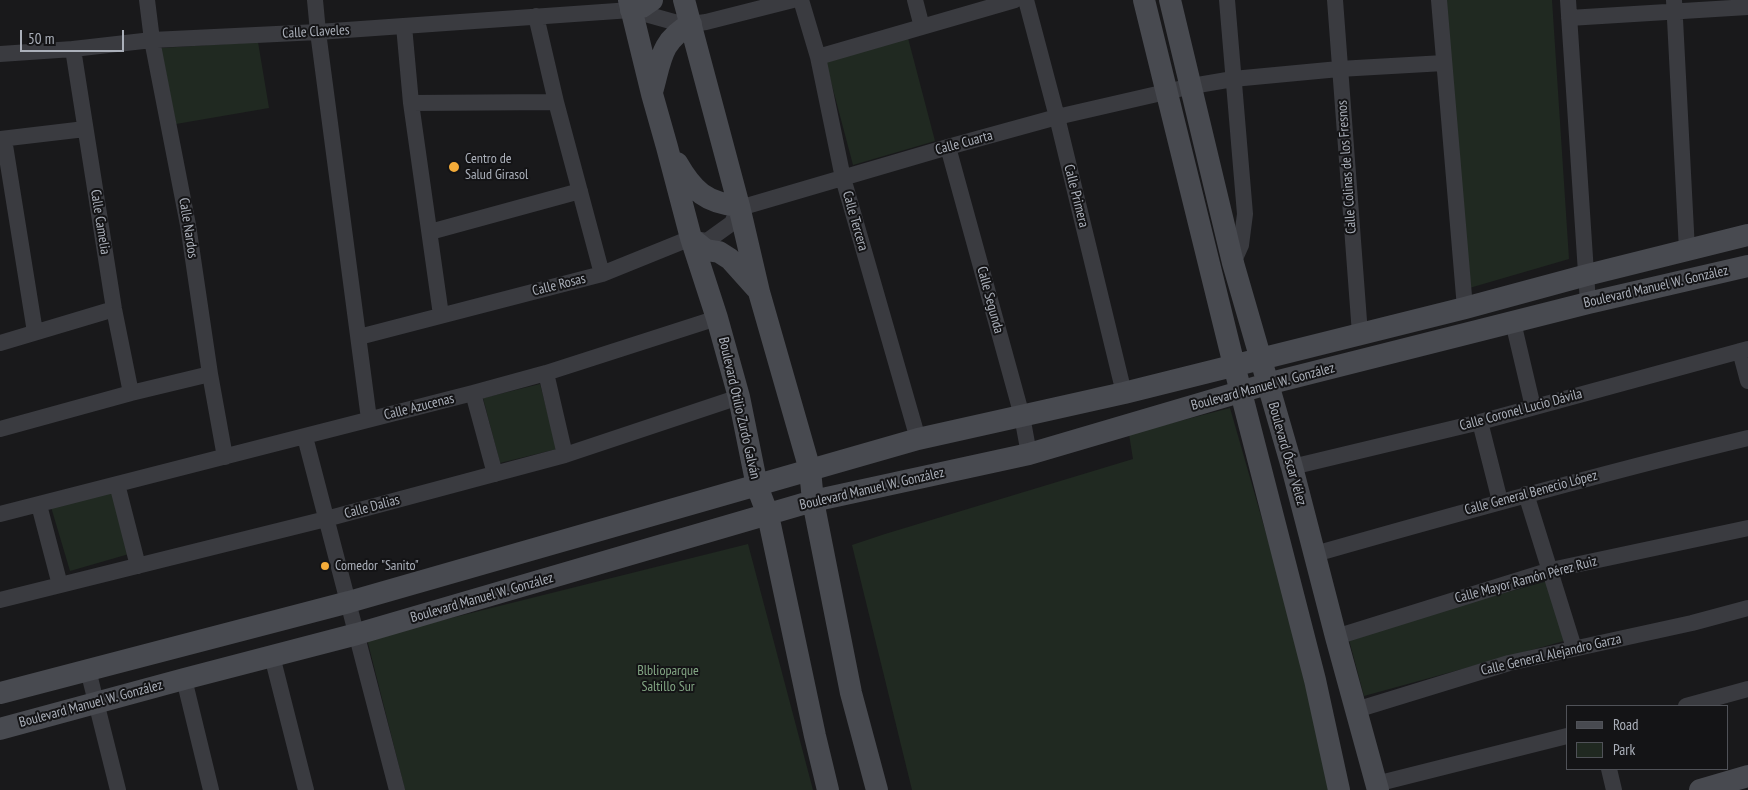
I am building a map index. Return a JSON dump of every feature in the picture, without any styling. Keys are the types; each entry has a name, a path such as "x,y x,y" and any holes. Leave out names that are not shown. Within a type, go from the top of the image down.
{"street":[{"name":"Calle Nardos","path":"146,0 188,225 210,374 225,457"},
{"path":"315,0 369,419"},
{"path":"630,5 642,7 652,0"},
{"path":"684,0 739,206 759,292 810,470 813,501 850,693 877,790"},
{"path":"652,94 668,42 678,32 691,24 793,0"},
{"name":"Calle Tercera","path":"802,0 818,57 843,178 918,439"},
{"path":"915,0 922,27"},
{"path":"818,57 1015,0"},
{"name":"Calle Primera","path":"1026,0 1057,118 1124,393"},
{"name":"Boulevard Óscar Vélez","path":"1144,0 1234,365 1316,680 1339,790"},
{"name":"Boulevard Óscar Vélez","path":"1170,0 1233,263 1292,467 1377,787"},
{"path":"1228,0 1245,214 1241,245 1233,263"},
{"name":"Calle Colinas de los Fresnos","path":"1335,0 1360,334"},
{"path":"1439,0 1465,308"},
{"path":"1568,0 1588,303"},
{"name":"Calle Claveles","path":"0,54 73,49 152,40 318,32 536,16 630,5 674,22 691,24"},
{"name":"Boulevard Otilio Zurdo Galván","path":"630,5 691,238 740,397 757,486 768,515 828,790"},
{"path":"1569,18 1675,5 1748,7"},
{"path":"1675,5 1687,250"},
{"path":"536,16 556,102 602,274"},
{"path":"404,26 411,103 440,315"},
{"name":"Calle Camelia","path":"73,49 114,309 131,393"},
{"name":"Calle Cuarta","path":"739,206 750,205 778,195 1057,118 1192,86 1233,79 1339,69 1444,63"},
{"path":"411,103 556,102"},
{"path":"36,332 2,139 85,129"},
{"path":"667,147 686,178 705,197 717,203 739,206"},
{"name":"Calle Segunda","path":"948,147 1022,416 1029,454"},
{"path":"430,232 580,192"},
{"name":"Calle Rosas","path":"359,337 602,274 691,238 708,241 732,223 739,206"},
{"name":"Boulevard Manuel W. González","path":"0,693 349,602 918,439 1124,393 1748,235"},
{"path":"691,238 706,250 719,252 730,259 759,292"},
{"name":"Boulevard Manuel W. González","path":"0,729 357,634 813,501 1029,454 1268,384 1588,303 1748,266"},
{"path":"0,343 114,309"},
{"name":"Calle Azucenas","path":"0,514 473,393 546,373 717,318"},
{"path":"1513,322 1533,407"},
{"path":"1744,350 1748,381"},
{"name":"Calle Coronel Lucio Dávila","path":"1292,467 1480,422 1744,350"},
{"path":"546,373 565,455"},
{"path":"0,430 131,393 210,374"},
{"path":"473,393 495,474"},
{"name":"Calle Dalias","path":"0,600 326,519 565,455 740,397"},
{"path":"1480,422 1500,501"},
{"path":"304,437 397,790"},
{"name":"Calle General Benecio López","path":"1315,554 1526,494 1642,463 1748,438"},
{"path":"117,484 138,566"},
{"path":"1526,494 1574,648"},
{"path":"39,505 60,584"},
{"name":"Calle Mayor Ramón Pérez Ruiz","path":"1336,636 1551,570 1748,528"},
{"name":"Calle General Alejandro Garza","path":"1356,710 1509,663 1748,608"},
{"path":"272,656 306,790"},
{"path":"88,670 118,790"},
{"path":"1316,680 1346,673"},
{"path":"184,679 211,790"},
{"path":"1690,705 1748,689"},
{"path":"1377,787 1566,736"},
{"path":"1609,770 1614,790"},
{"path":"1700,790 1748,776"}],"green space":[{"path":"1445,0 1552,0 1569,259 1466,289"},
{"path":"908,38 935,141 853,165 825,59"},
{"path":"258,42 269,108 176,124 161,48"},
{"path":"540,384 557,449 500,463 483,398"},
{"path":"1230,408 1284,596 1334,790 912,790 852,545 1133,459 1129,434"},
{"path":"111,490 129,554 70,571 51,507"},
{"name":"Blblioparque Saltillo Sur","path":"748,544 813,790 405,790 367,639"},
{"path":"1548,581 1564,641 1364,696 1348,636"}],"place":[{"name":"Centro de Salud Girasol","path":"454,167"},
{"name":"Comedor \"Sanito\"","path":"325,566"}]}
